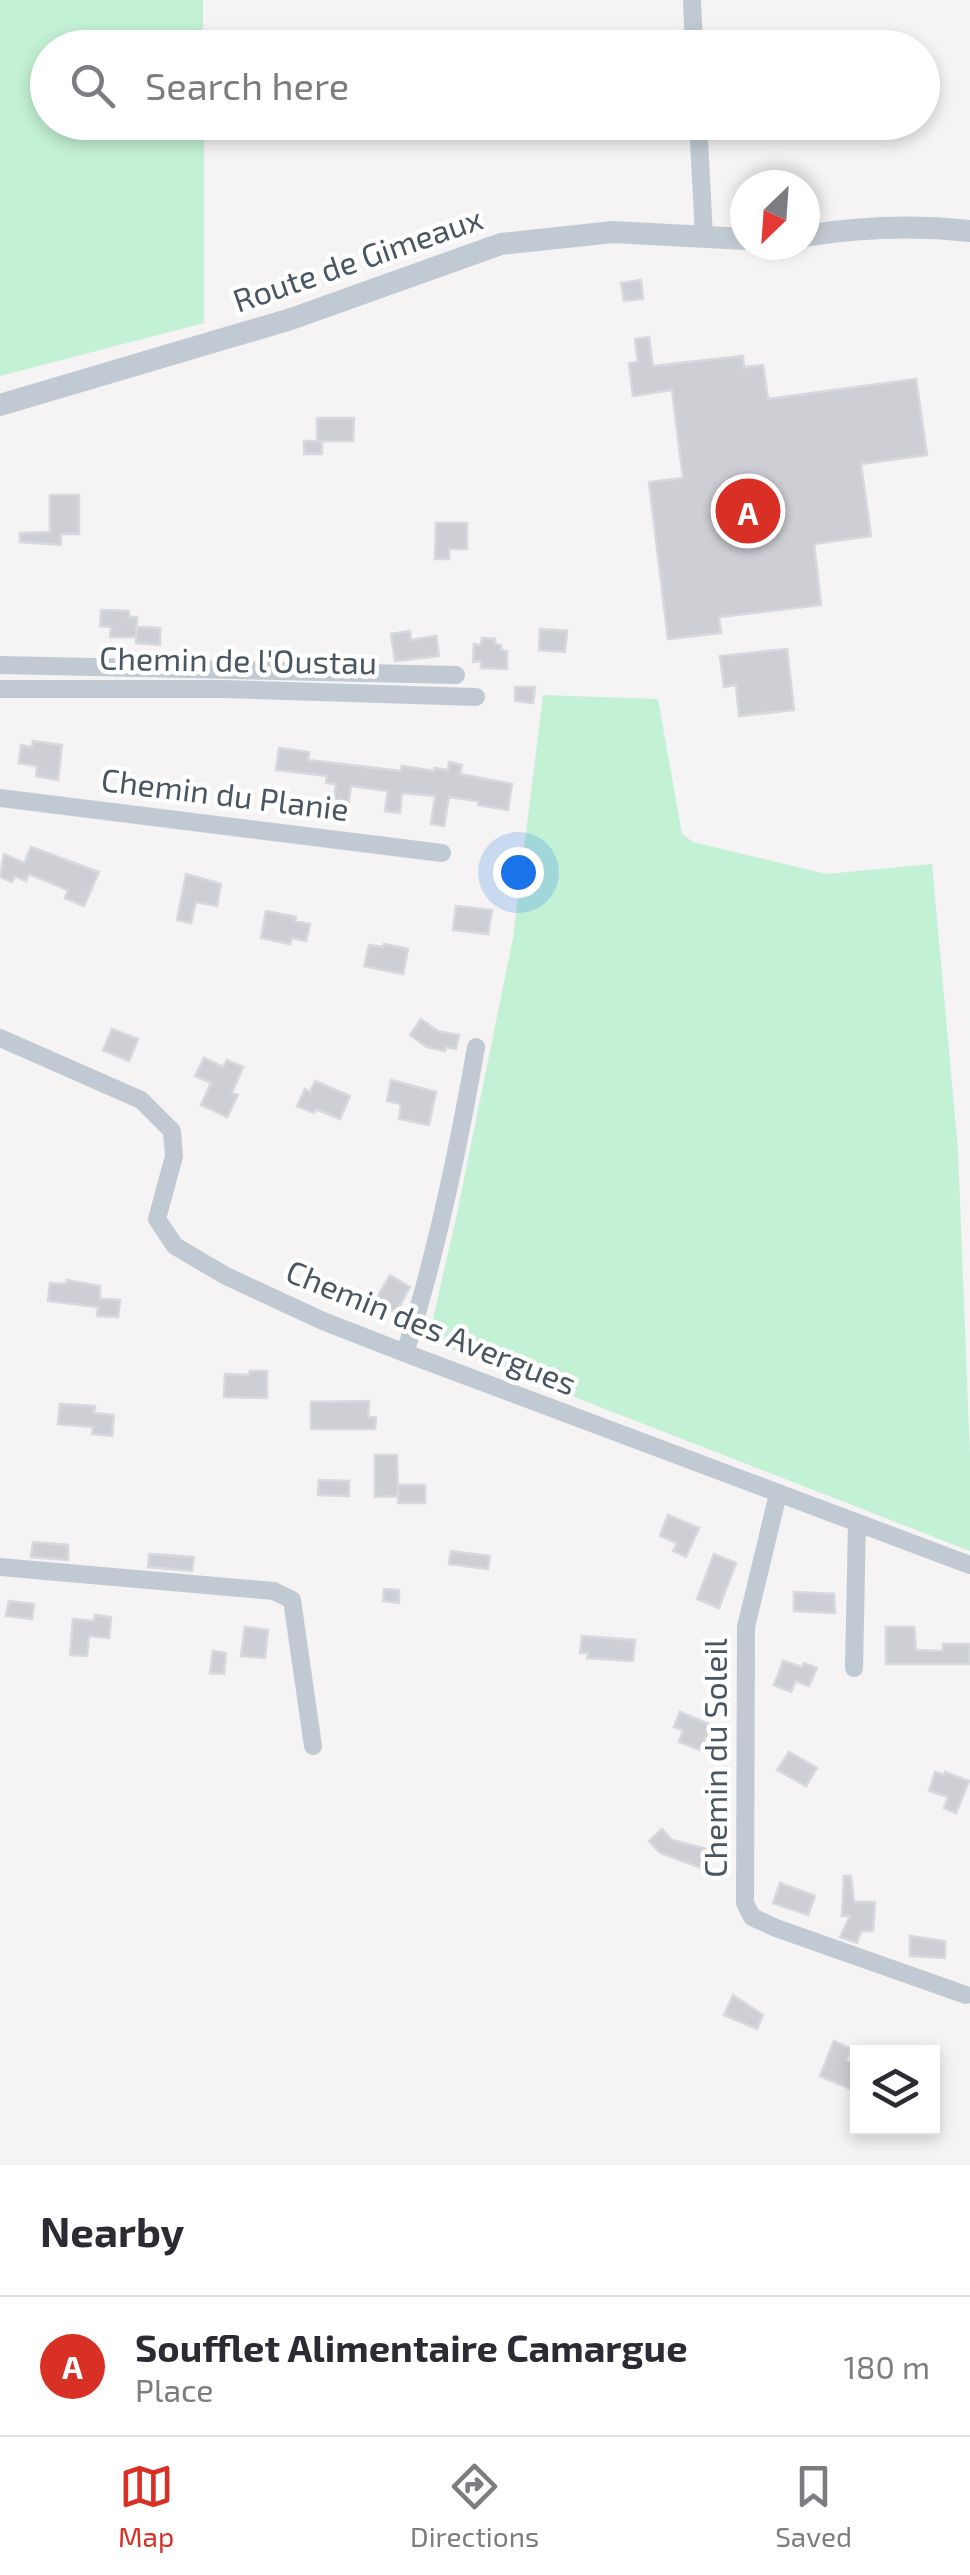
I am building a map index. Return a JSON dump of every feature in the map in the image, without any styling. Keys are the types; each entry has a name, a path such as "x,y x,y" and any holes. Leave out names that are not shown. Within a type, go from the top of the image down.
{"street":[{"path":"692,0 693,30"},
{"path":"699,140 704,236"},
{"path":"820,234 872,227 930,226 970,231"},
{"name":"Route de Gimeaux","path":"0,405 292,319 501,244 613,232 730,238"},
{"path":"0,665 456,675"},
{"name":"Chemin de l'Oustau","path":"0,688 476,696"},
{"name":"Chemin du Planie","path":"0,798 442,853"},
{"name":"Chemin des Avergues","path":"0,1038 140,1100 172,1130 174,1156 158,1219 175,1246 226,1276 322,1321 970,1565"},
{"path":"406,1353 428,1280 457,1155 476,1046"},
{"name":"Chemin du Soleil","path":"778,1494 746,1626 744,1902 752,1917 776,1928 966,1995"},
{"path":"854,1668 857,1524"},
{"path":"0,1567 274,1591 292,1600 313,1746"}],"green space":[{"path":"0,0 203,0 203,30 30,30 30,140 204,140 204,323 0,376"},
{"path":"543,695 658,699 682,834 693,842 826,874 932,864 958,1150 970,1551 428,1340 513,938"}],"building":[{"path":"641,280 643,299 624,301 621,283"},
{"path":"649,337 653,366 743,356 744,367 763,365 768,399 916,379 927,455 861,464 871,536 814,544 821,605 719,617 721,633 668,639 649,482 683,478 672,390 633,396 629,363 638,362 635,339"},
{"path":"317,418 354,418 353,441 317,441"},
{"path":"304,441 322,441 322,454 304,454"},
{"path":"50,495 79,495 79,534 61,534 61,545 20,542 20,533 50,532"},
{"path":"436,523 467,523 467,549 449,549 449,559 435,559"},
{"path":"101,610 129,611 129,617 137,617 136,637 110,637 111,627 100,626"},
{"path":"137,627 160,628 160,645 136,643"},
{"path":"540,629 567,631 565,652 539,650"},
{"path":"410,631 411,640 436,636 439,656 395,661 391,634"},
{"path":"482,638 495,639 501,650 507,651 507,669 481,668 481,661 473,662 474,644 481,645"},
{"path":"787,649 794,710 739,716 736,685 724,687 720,656"},
{"path":"515,687 535,687 533,703 515,701"},
{"path":"33,741 62,745 58,780 36,776 37,766 19,763 21,745 32,747"},
{"path":"279,748 309,752 308,760 401,771 402,766 434,771 448,770 449,762 462,765 460,774 512,784 508,810 449,797 444,826 431,824 435,796 402,793 400,813 385,811 388,791 351,786 348,806 333,804 336,784 326,783 327,776 276,770"},
{"path":"31,847 99,872 84,906 65,898 68,890 29,874 26,881 15,876 12,882 0,877 4,854 24,863"},
{"path":"186,874 221,884 217,906 196,902 191,923 177,920"},
{"path":"456,906 492,910 488,934 453,930"},
{"path":"266,911 310,924 306,941 292,938 290,944 261,938"},
{"path":"369,945 408,949 403,974 364,966"},
{"path":"421,1019 438,1031 459,1035 456,1049 427,1047 410,1035"},
{"path":"112,1029 138,1039 129,1061 103,1050"},
{"path":"204,1058 223,1067 227,1060 243,1067 232,1093 238,1095 227,1117 201,1105 211,1083 195,1076"},
{"path":"391,1080 436,1092 429,1125 399,1119 401,1104 387,1101"},
{"path":"315,1081 350,1096 340,1119 297,1106 305,1089 310,1092"},
{"path":"390,1275 410,1287 396,1313 375,1301"},
{"path":"67,1280 100,1286 100,1299 120,1300 118,1317 97,1316 98,1307 48,1301 50,1283 66,1284"},
{"path":"250,1371 267,1371 267,1398 224,1397 225,1374 249,1375"},
{"path":"369,1401 368,1417 376,1417 375,1429 311,1429 311,1402"},
{"path":"60,1404 95,1406 94,1413 114,1415 112,1436 92,1434 93,1427 58,1424"},
{"path":"375,1455 397,1455 398,1496 375,1497"},
{"path":"319,1480 349,1481 349,1496 318,1495"},
{"path":"398,1485 425,1485 425,1503 398,1503"},
{"path":"668,1515 699,1528 686,1557 673,1551 677,1543 660,1536"},
{"path":"33,1542 68,1545 68,1560 31,1557"},
{"path":"451,1551 490,1556 488,1569 449,1564"},
{"path":"149,1554 194,1557 192,1571 148,1567"},
{"path":"714,1554 736,1563 719,1608 697,1599"},
{"path":"384,1589 399,1590 399,1603 383,1601"},
{"path":"794,1592 834,1594 835,1613 794,1611"},
{"path":"9,1601 34,1604 32,1619 6,1616"},
{"path":"95,1615 111,1617 109,1638 89,1636 87,1656 70,1655 73,1619 94,1621"},
{"path":"245,1627 268,1630 265,1658 241,1656"},
{"path":"886,1627 914,1627 916,1650 943,1651 943,1644 970,1644 970,1664 886,1664"},
{"path":"582,1636 635,1640 633,1661 587,1658 588,1653 580,1653"},
{"path":"213,1651 226,1653 224,1674 210,1673"},
{"path":"783,1661 817,1668 809,1686 796,1681 791,1692 774,1685"},
{"path":"680,1712 719,1728 713,1743 705,1739 700,1750 679,1742 683,1730 674,1727"},
{"path":"789,1752 817,1768 806,1786 777,1770"},
{"path":"935,1772 969,1781 956,1813 944,1808 948,1797 929,1791"},
{"path":"662,1829 672,1840 711,1850 704,1869 660,1853 649,1841"},
{"path":"844,1876 851,1876 854,1902 875,1902 873,1931 861,1931 857,1943 840,1937 850,1916 842,1916"},
{"path":"780,1883 815,1896 808,1915 773,1903"},
{"path":"910,1936 945,1941 945,1958 910,1956"},
{"path":"733,1995 763,2015 757,2029 724,2015"},
{"path":"834,2041 850,2049 846,2060 850,2062 850,2089 820,2076"}],"place":[{"name":"Soufflet Alimentaire Camargue","path":"748,511"}]}
